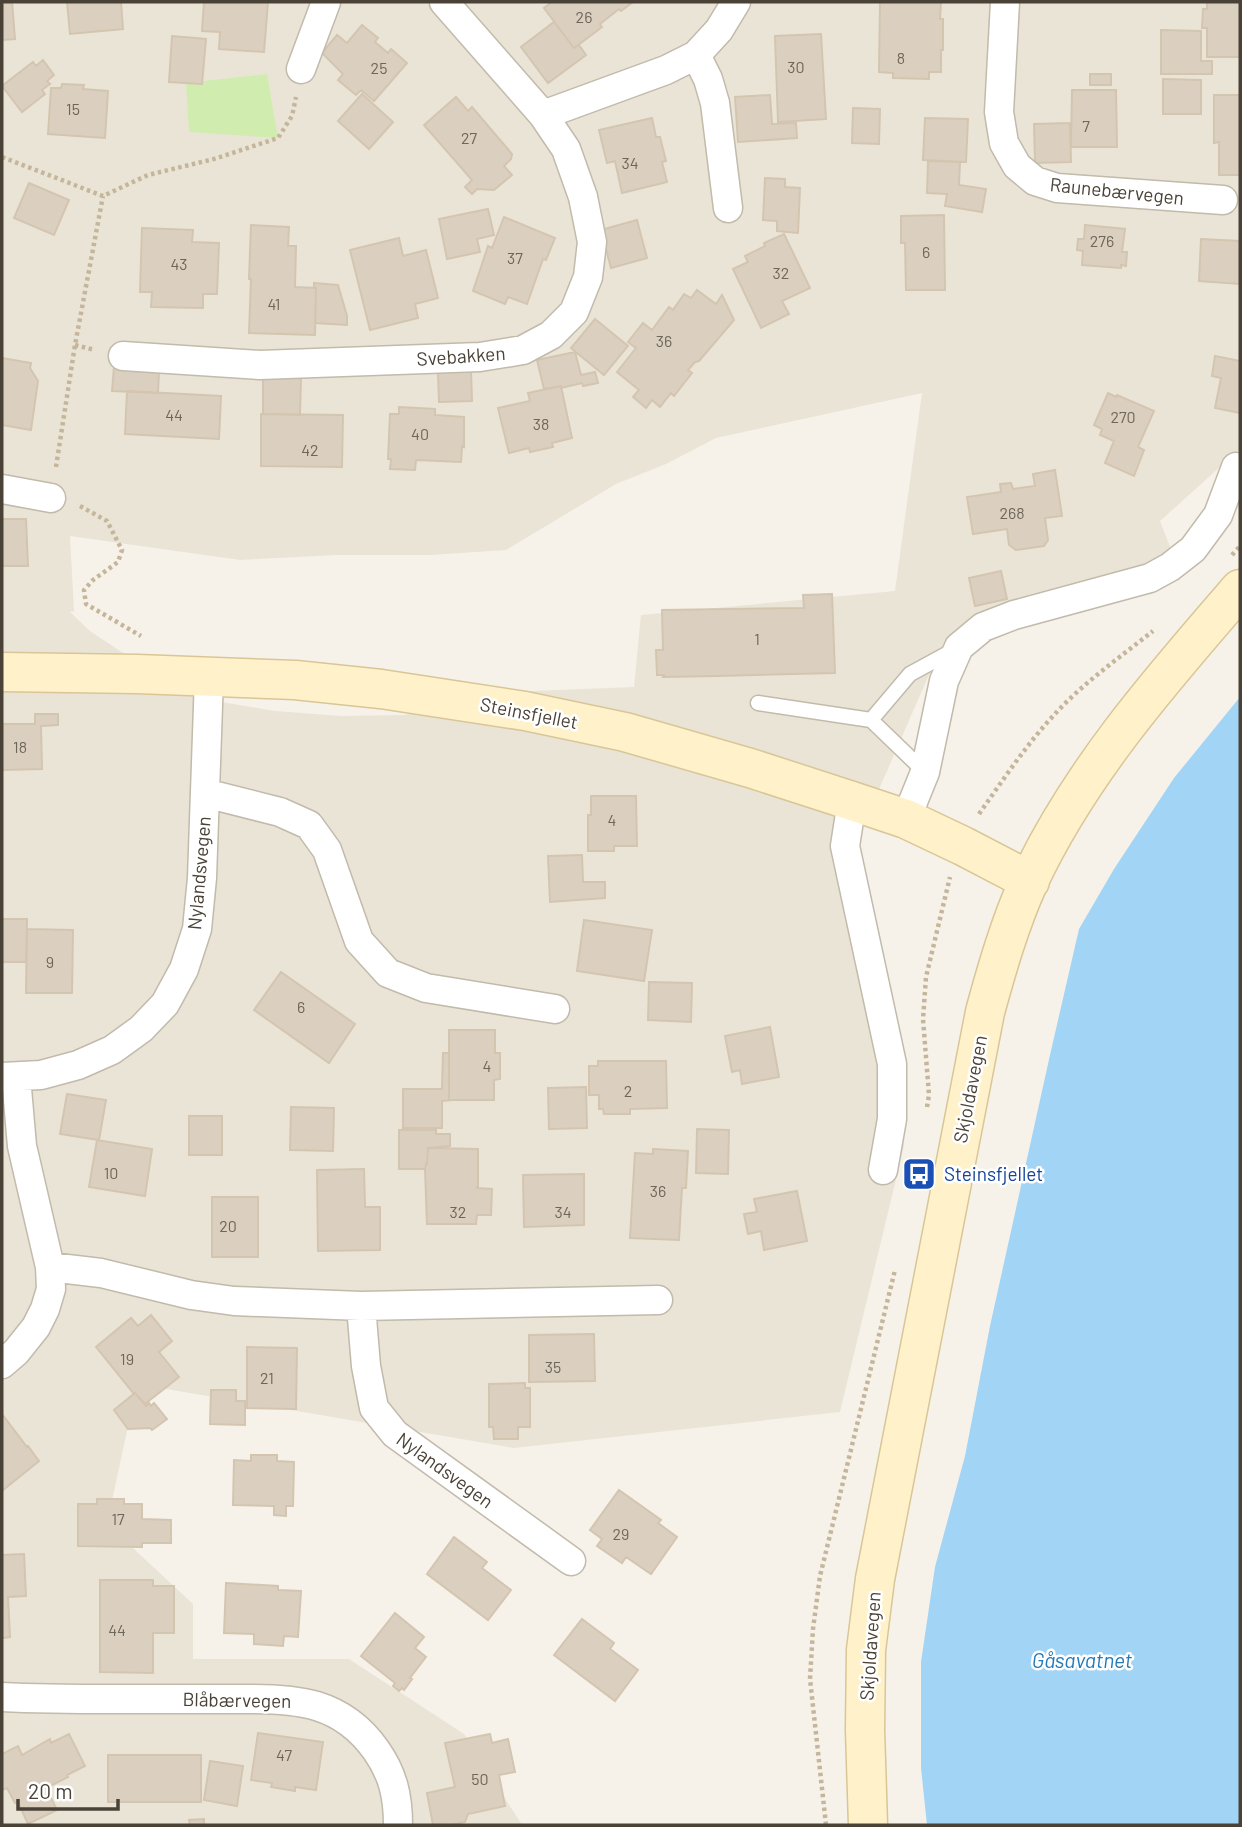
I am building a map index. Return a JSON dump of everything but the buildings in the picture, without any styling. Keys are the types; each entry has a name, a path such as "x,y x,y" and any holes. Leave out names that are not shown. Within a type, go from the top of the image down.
{"main road":[{"name":"Skjoldavegen","path":"867,1825 866,1650 875,1579 985,1012 998,963 1030,881 1066,813 1113,743 1185,652 1233,575"},
{"name":"Steinsfjellet","path":"2,672 295,680 381,688 525,711 625,732 750,768 906,819 1030,881"}],"street":[{"path":"301,69 326,2"},
{"name":"Svebakken","path":"123,356 260,365 480,358 523,350 551,335 574,312 588,277 592,242 583,197 566,149 543,114 444,2"},
{"path":"543,114 666,70 696,55 719,30 736,2"},
{"name":"Raunebærvegen","path":"1005,2 999,112 1004,143 1017,166 1035,181 1058,188 1223,200"},
{"path":"696,55 708,79 715,103 728,208"},
{"path":"906,819 925,772 944,681 959,648 983,627 1014,615 1150,578 1170,567 1192,549 1218,516 1236,467"},
{"path":"2,489 51,498"},
{"name":"Nylandsvegen","path":"2,1364 36,1328 51,1289 50,1267 9,1077 54,1072 113,1050 141,1029 165,1004 184,969 197,929 202,878 209,677"},
{"name":"Nylandsvegen","path":"205,793 280,812 309,825 327,850 359,941 388,973 426,988 555,1009"},
{"path":"852,801 845,846 892,1064 892,1119 883,1170"},
{"path":"50,1267 101,1273 191,1295 234,1301 361,1306 658,1300"},
{"name":"Nylandsvegen","path":"361,1306 366,1366 374,1408 395,1434 571,1561"},
{"name":"Blåbærvegen","path":"2,1698 275,1699 306,1702 329,1710 351,1723 369,1740 383,1760 394,1784 398,1825"}],"lane":[{"path":"871,720 910,674 959,648"},
{"path":"758,703 871,720 925,772"}],"path":[{"path":"2,157 103,196 148,175 214,159 278,138 292,116 301,69"},
{"path":"103,196 75,345 51,498 75,503 107,522 122,550 118,562 84,590 86,604 152,642"},
{"path":"1233,575 1240,546"},
{"path":"975,820 1024,750 1055,713 1097,675 1153,631"},
{"path":"927,1107 929,1095 923,1019 926,977 953,866"},
{"path":"826,1825 810,1679 814,1616 820,1576 896,1265"}],"shaded area":[{"path":"2,2 1240,2 1240,449 1160,521 1174,557 1068,608 938,654 853,849 873,1010 904,1146 840,1412 514,1448 137,1384 107,1524 193,1604 193,1659 349,1659 464,1734 522,1825 2,1825","holes":["922,393 895,591 641,615 634,687 432,695 406,715 341,716 275,711 215,701 150,671 90,631 70,612 74,611 70,536 240,560 335,555 431,555 506,550 616,484 666,464 716,438"]}],"green space":[{"path":"267,74 278,138 189,132 186,83"}],"water":[{"name":"Gåsavatnet","path":"1240,697 1240,1825 927,1825 921,1768 921,1662 935,1567 965,1456 990,1326 1079,929 1114,869 1174,778"}],"place":[{"name":"Steinsfjellet","path":"919,1174"}]}
